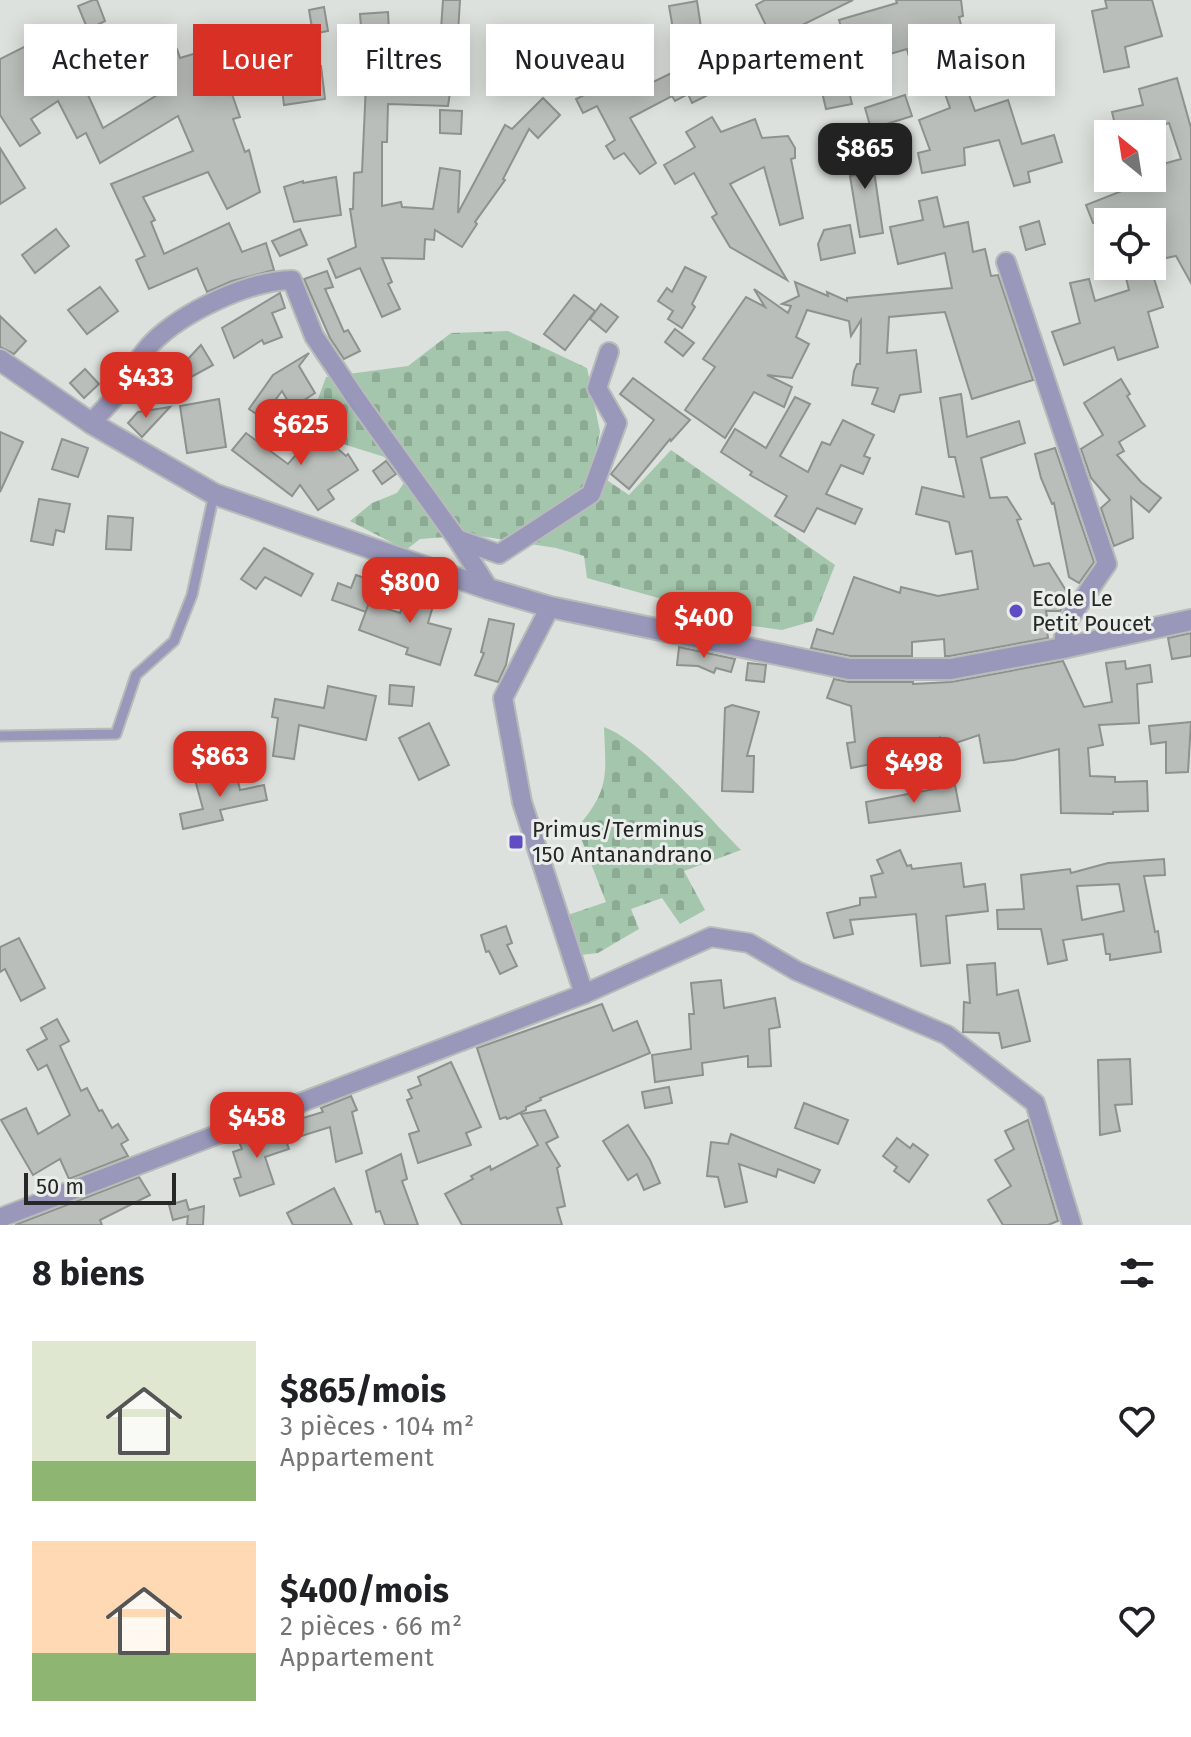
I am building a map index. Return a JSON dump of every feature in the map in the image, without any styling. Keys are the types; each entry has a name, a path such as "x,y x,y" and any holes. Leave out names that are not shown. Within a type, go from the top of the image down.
{"street":[{"path":"1006,262 1107,564 1065,625 1063,648"},
{"path":"91,423 114,398 150,345 175,324 233,293 276,280 292,280 314,336 489,589"},
{"path":"457,539 499,554 591,494 617,423 597,388 609,352"},
{"path":"0,360 91,423 214,494 550,607 849,669 951,669 1191,620"},
{"path":"550,607 503,698 522,802 584,994"},
{"path":"0,1218 584,994 711,937 749,943 797,971 947,1035 1035,1103 1072,1225"}],"lane":[{"path":"0,736 116,734 136,675 174,641 192,595 214,494"}],"green space":[{"path":"508,331 587,368 600,432 592,470 629,495 671,450 835,565 813,621 782,630 745,625 587,578 584,556 556,548 473,535 420,539 406,550 350,521 372,503 397,493 406,480 391,459 343,444 314,410 326,377 408,366 451,333"},
{"path":"604,727 620,735 656,764 741,850 684,871 705,910 680,924 662,898 631,909 639,929 598,953 572,956 559,918 606,902 577,828 595,803 604,781"}],"building":[{"path":"97,0 105,21 86,24 78,6"},
{"path":"443,0 460,0 459,24 441,24"},
{"path":"765,0 853,0 804,24 765,24 756,5"},
{"path":"896,0 961,0 963,16 959,17 961,24 908,24 908,53 907,49 892,53 892,24 840,24 839,20 897,3"},
{"path":"1105,0 1152,0 1162,36 1125,47 1129,67 1104,72 1092,11 1107,8"},
{"path":"697,1 700,24 672,24 669,6"},
{"path":"324,7 328,31 321,32 321,24 311,24 309,10"},
{"path":"388,12 389,24 361,24 360,14"},
{"path":"24,47 24,96 88,96 103,128 155,96 177,96 177,49 180,58 193,54 193,96 233,96 240,117 233,119 245,152 249,150 260,192 227,209 208,172 143,197 155,220 151,222 164,254 229,223 242,252 266,243 274,270 232,281 207,292 197,268 149,289 136,260 145,256 111,184 193,151 178,116 100,163 86,133 77,138 58,101 31,119 40,133 20,146 0,115 0,59"},
{"path":"321,66 325,99 284,105 283,96 321,96"},
{"path":"670,74 672,96 630,118 656,163 640,174 624,153 614,159 606,146 615,140 597,106 583,113 576,99 582,96 654,96 654,82"},
{"path":"1177,78 1191,128 1191,283 1176,256 1166,258 1166,208 1094,208 1093,223 1086,205 1119,192 1166,192 1166,163 1181,159 1169,123 1166,124 1166,120 1114,120 1112,112 1143,105 1139,89"},
{"path":"905,95 912,116 871,129 865,108"},
{"path":"365,96 449,96 448,106 388,104 387,142 382,142 382,206 401,202 402,207 433,209 440,168 460,171 458,213 505,125 512,129 543,98 560,115 538,138 529,129 505,180 475,222 477,224 462,247 435,230 434,240 425,239 424,259 382,258 392,282 388,284 400,309 382,317 360,268 336,278 328,259 356,247 350,209 353,209 354,173 362,172"},
{"path":"689,96 706,96 692,103"},
{"path":"823,96 850,96 852,104 826,109"},
{"path":"946,96 970,96 975,111 1008,100 1022,144 1054,135 1062,162 1028,172 1030,182 1014,186 999,140 964,148 965,165 922,173 918,153 930,150 919,120 950,108"},
{"path":"440,110 462,111 461,134 440,133"},
{"path":"712,117 721,132 755,119 762,138 788,136 795,148 795,158 791,159 803,218 780,225 764,167 730,184 787,280 730,247 712,217 717,214 694,173 675,184 664,165 695,147 686,132"},
{"path":"870,143 883,233 860,237 850,176 855,175 850,146"},
{"path":"0,148 25,188 0,204"},
{"path":"336,177 341,215 294,222 284,187"},
{"path":"937,197 944,227 968,222 973,252 985,249 991,276 998,275 1033,380 972,399 945,312 889,317 887,353 916,350 921,392 900,395 894,412 872,404 878,388 852,385 854,371 860,364 861,320 851,336 849,321 807,310 796,337 809,344 792,378 767,375 792,387 784,407 754,392 725,438 685,410 715,367 703,359 746,297 765,307 754,289 788,313 791,306 782,304 799,296 795,282 847,301 847,298 952,288 945,253 898,264 890,227 923,220 919,201"},
{"path":"1039,221 1045,244 1026,250 1020,227"},
{"path":"850,225 855,253 821,260 818,244 824,230"},
{"path":"56,229 69,246 35,273 22,255"},
{"path":"300,229 307,245 280,256 272,241"},
{"path":"685,267 706,277 692,304 695,307 682,328 668,319 673,311 658,301 667,288 672,292"},
{"path":"327,271 333,287 325,289 344,332 348,330 360,351 344,359 330,338 304,279"},
{"path":"1089,279 1095,301 1129,290 1126,280 1154,280 1163,307 1148,312 1158,347 1118,360 1114,347 1064,365 1052,332 1080,323 1070,283"},
{"path":"100,287 118,311 87,334 68,310"},
{"path":"280,293 285,308 272,313 282,337 264,344 262,340 234,358 222,328"},
{"path":"574,295 595,311 565,350 544,334"},
{"path":"601,304 618,317 606,332 590,319"},
{"path":"0,316 26,341 14,354 0,347"},
{"path":"675,329 694,343 683,356 665,342"},
{"path":"201,345 213,365 160,394 158,391"},
{"path":"309,353 299,366 315,393 292,408 282,391 262,418 249,409 273,375"},
{"path":"85,369 99,384 84,398 70,383"},
{"path":"633,378 690,420 629,489 611,474 654,420 620,394"},
{"path":"1121,379 1145,426 1119,442 1124,451 1117,455 1141,482 1161,498 1149,512 1131,497 1133,538 1114,546 1101,508 1110,500 1091,478 1081,449 1103,435 1084,403"},
{"path":"961,394 967,437 1019,421 1025,443 981,458 990,498 1007,497 1021,519 1017,520 1034,566 1049,563 1070,597 1060,611 1046,611 1048,638 950,656 945,656 944,639 912,642 912,656 850,656 811,648 817,629 833,634 854,577 900,593 901,587 938,596 978,589 972,551 956,554 949,522 916,514 922,487 964,497 955,457 949,457 940,398"},
{"path":"795,397 810,404 780,456 808,472 822,442 830,445 843,420 874,435 864,456 870,458 863,474 841,465 826,494 862,509 855,524 817,508 804,532 775,516 787,496 750,475 752,472 721,452 735,429 766,448"},
{"path":"219,399 226,447 187,453 180,406"},
{"path":"170,407 142,437 128,423 138,412"},
{"path":"317,431 346,456 348,454 358,470 328,490 334,499 318,510 300,485 292,496 232,450 246,433 288,464"},
{"path":"0,432 23,442 0,492"},
{"path":"62,439 88,448 78,477 52,469"},
{"path":"1055,448 1094,562 1079,583 1069,577 1054,503 1041,478 1035,454"},
{"path":"386,461 396,474 382,484 373,471"},
{"path":"39,499 70,504 64,532 56,530 53,545 31,541"},
{"path":"108,516 133,518 131,550 106,549"},
{"path":"264,548 313,574 301,596 265,577 256,589 241,579"},
{"path":"356,575 376,582 366,612 332,600 338,583 351,588"},
{"path":"410,581 438,589 428,623 451,629 440,665 406,654 408,648 359,630 369,603 400,613"},
{"path":"489,619 514,624 506,665 498,682 475,675 484,653 481,652"},
{"path":"1191,633 1191,656 1172,659 1168,638"},
{"path":"679,647 735,659 731,672 716,668 714,673 698,666 677,665"},
{"path":"1063,661 1084,707 1112,702 1106,663 1125,661 1126,669 1150,665 1152,682 1137,684 1139,723 1099,725 1103,745 1088,748 1090,776 1115,777 1115,782 1147,781 1148,811 1061,813 1059,749 1014,760 984,763 979,735 944,747 940,737 917,755 851,768 847,743 855,742 851,706 827,698 834,679 913,684 951,682"},
{"path":"748,663 766,665 764,682 746,680"},
{"path":"390,685 414,687 412,706 389,704"},
{"path":"328,686 376,696 366,740 299,725 294,759 273,756 278,718 272,717 275,699 324,708"},
{"path":"732,705 759,712 747,756 754,756 753,792 722,791 725,708"},
{"path":"1191,722 1188,772 1166,773 1166,742 1151,744 1149,726"},
{"path":"429,723 449,765 419,780 399,738"},
{"path":"209,772 212,782 237,777 240,790 264,785 267,800 220,810 223,820 183,829 180,814 203,809 194,776"},
{"path":"955,785 960,811 869,823 866,802"},
{"path":"900,850 907,866 911,865 912,869 961,863 964,887 985,884 988,911 946,916 950,963 921,966 916,914 850,920 853,934 834,938 827,913 860,905 860,898 876,897 871,876 883,873 877,860"},
{"path":"1164,859 1165,875 1144,876 1161,952 1110,960 1103,934 1063,940 1067,960 1048,964 1041,929 998,929 997,910 1024,909 1021,875 1070,869 1071,873 1108,863","holes":["1119,884 1124,911 1082,920 1077,886"]},
{"path":"506,926 512,943 507,945 517,966 500,974 489,951 486,952 481,935"},
{"path":"19,938 45,988 21,1001 5,969 0,972 0,947"},
{"path":"995,963 997,995 1018,990 1030,1041 1002,1048 999,1033 963,1032 964,1002 970,1003 967,965"},
{"path":"721,980 724,1008 775,998 780,1027 769,1029 771,1066 748,1067 748,1056 702,1063 703,1075 655,1082 652,1055 691,1049 689,1014 694,1014 691,983"},
{"path":"602,1004 613,1031 637,1021 650,1053 540,1098 526,1110 500,1119 477,1048"},
{"path":"57,1019 69,1041 60,1046 81,1091 87,1088 112,1128 118,1124 128,1140 121,1144 128,1156 69,1179 60,1159 33,1175 1,1120 26,1108 38,1134 70,1115 47,1065 38,1070 27,1050 47,1039 41,1028"},
{"path":"1130,1059 1132,1104 1115,1105 1120,1131 1100,1135 1098,1060"},
{"path":"451,1062 481,1127 466,1133 471,1145 418,1163 409,1134 419,1131 407,1100 412,1098 408,1090 421,1085 418,1077"},
{"path":"669,1087 672,1103 645,1108 642,1092"},
{"path":"351,1096 357,1110 352,1112 362,1153 336,1162 330,1127 295,1138 290,1122 323,1112 321,1108"},
{"path":"804,1103 848,1120 838,1144 795,1128"},
{"path":"545,1110 558,1137 546,1143 560,1166 557,1168 565,1206 557,1208 562,1225 462,1225 445,1194 473,1179 471,1176 490,1166 491,1170 538,1145 521,1114"},
{"path":"1028,1120 1058,1221 1048,1225 1003,1225 988,1200 1011,1186 995,1160 1014,1149 1005,1131"},
{"path":"628,1125 660,1183 644,1190 637,1174 628,1180 603,1141"},
{"path":"281,1128 289,1149 265,1157 274,1184 240,1196 234,1179 241,1177 233,1152 242,1149 238,1140 254,1133 255,1137"},
{"path":"731,1134 820,1170 814,1183 778,1169 776,1177 739,1164 747,1202 725,1207 718,1177 707,1176 711,1142 728,1144"},
{"path":"897,1138 910,1148 913,1144 928,1155 909,1182 894,1171 897,1167 883,1156"},
{"path":"401,1154 407,1179 402,1181 418,1225 385,1225 380,1211 376,1212 366,1171"},
{"path":"139,1177 150,1195 100,1220 102,1225 15,1225"},
{"path":"334,1188 352,1225 293,1225 287,1213"},
{"path":"186,1200 189,1210 204,1206 203,1225 187,1225 188,1216 173,1220 169,1205"}],"place":[{"name":"Ecole Le Petit Poucet","path":"1016,611"},
{"name":"Primus/Terminus 150 Antanandrano","path":"516,842"}]}
